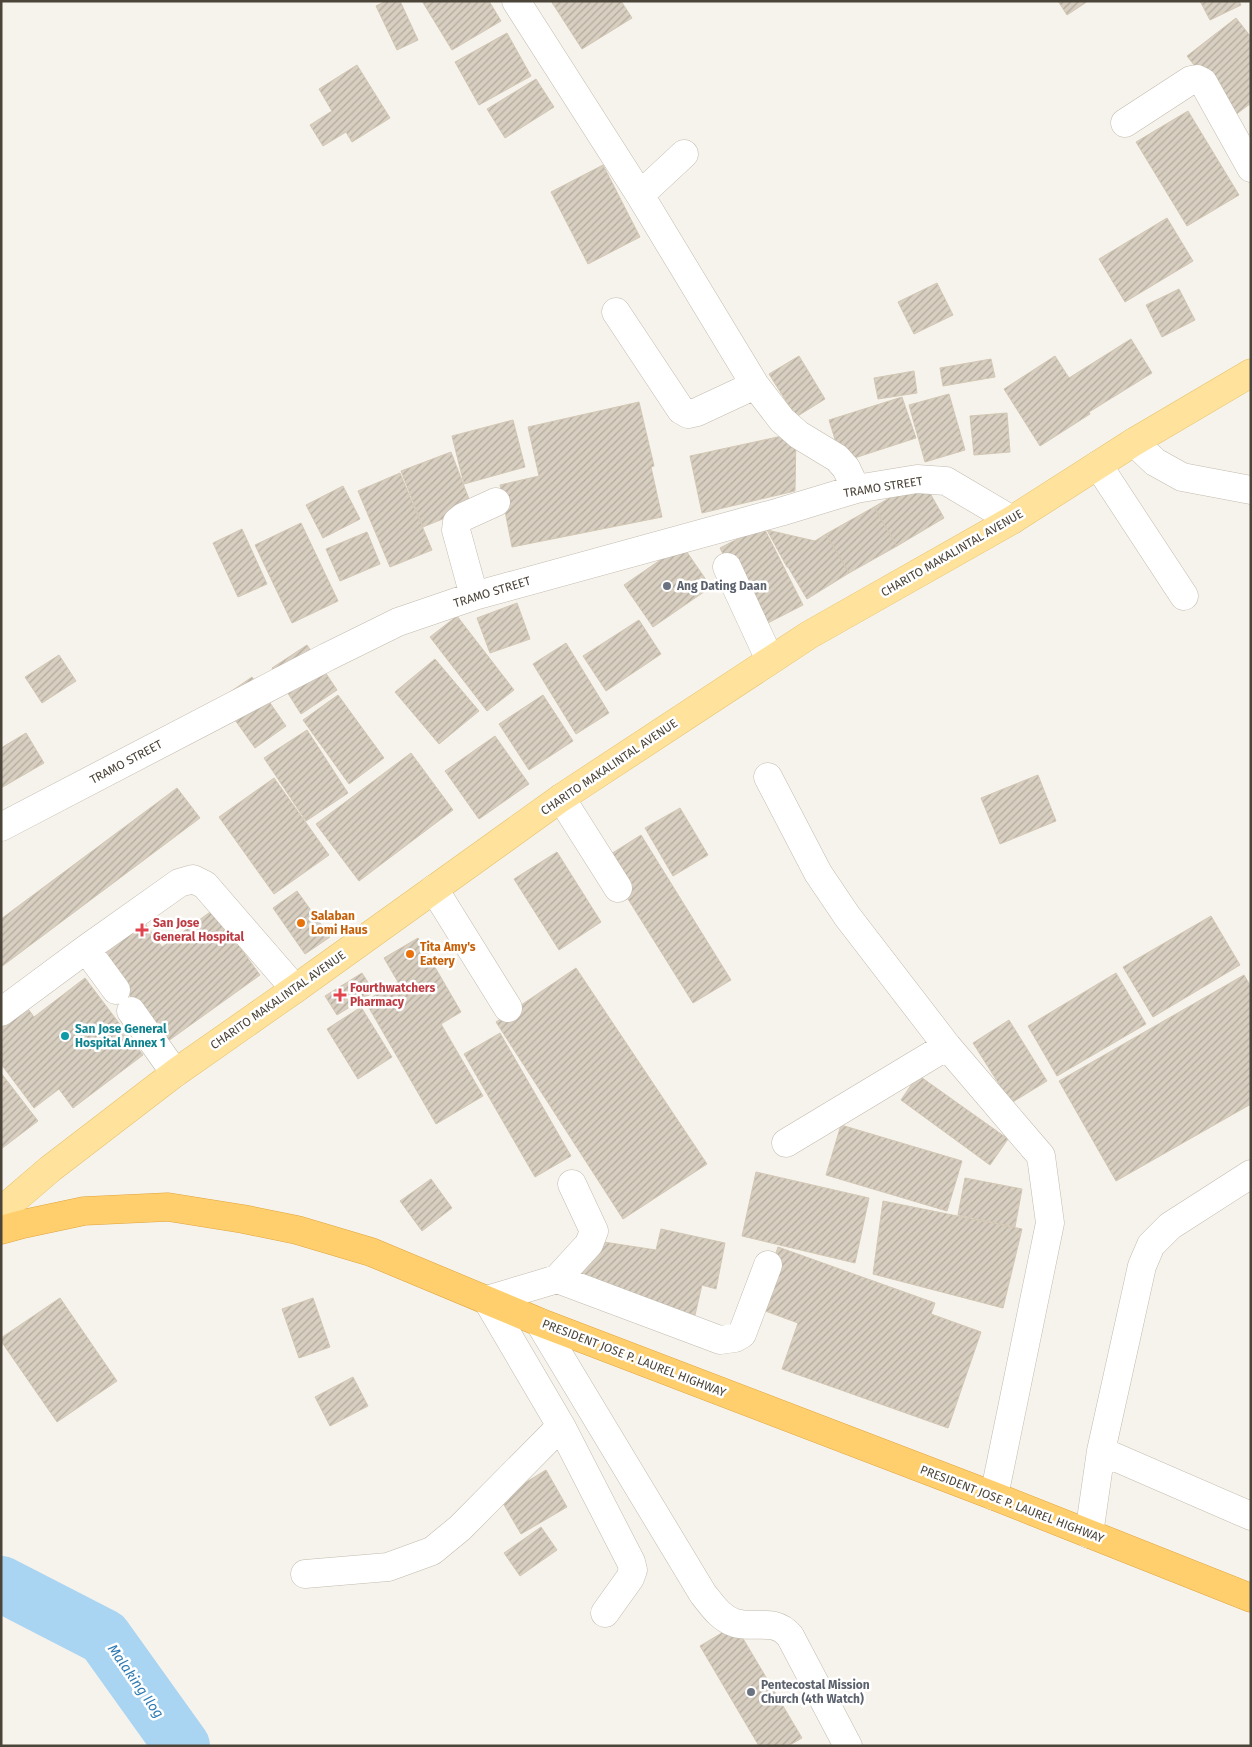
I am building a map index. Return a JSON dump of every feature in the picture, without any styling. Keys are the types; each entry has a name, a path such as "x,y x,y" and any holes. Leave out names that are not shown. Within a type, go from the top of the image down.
{"highway":[{"name":"PRESIDENT JOSE P. LAUREL HIGHWAY","path":"1,1230 84,1211 168,1207 297,1230 371,1252 539,1322 994,1496 1251,1598"}],"main road":[{"name":"CHARITO MAKALINTAL AVENUE","path":"1,1211 50,1169 175,1072 295,989 561,798 809,635 1012,520 1134,442 1251,373"}],"street":[{"path":"516,1 640,195 755,385 782,420 799,435 836,458 846,468 856,489"},
{"path":"1125,123 1191,80 1197,79 1203,82 1251,168"},
{"path":"640,195 684,154"},
{"path":"616,312 681,410 688,414 697,412 755,385"},
{"path":"1134,442 1155,462 1182,477 1251,490"},
{"path":"1098,465 1184,596"},
{"name":"TRAMO STREET","path":"1,828 398,622 474,596 780,512 856,489 917,479 946,481 1012,520"},
{"path":"474,596 456,530 457,522 463,517 496,502"},
{"path":"727,566 770,660"},
{"path":"768,777 822,880 847,916 947,1046 1041,1156 1050,1223 994,1496"},
{"path":"561,798 618,888"},
{"path":"1,1012 179,883 193,879 205,885 295,989"},
{"path":"434,889 508,1008"},
{"path":"86,949 175,1072"},
{"path":"786,1143 947,1046"},
{"path":"1089,1534 1101,1451 1142,1266 1151,1244 1170,1226 1251,1174"},
{"path":"572,1184 594,1231 589,1244 557,1279 487,1300 561,1426 631,1562 633,1570 630,1578 605,1613"},
{"path":"557,1279 720,1340 735,1338 742,1334 768,1265"},
{"path":"539,1322 703,1594 719,1614 736,1623 776,1626 784,1629 790,1636 848,1746"},
{"path":"305,1574 388,1568 432,1551 460,1528 561,1426"},
{"path":"1101,1451 1251,1516"}],"building":[{"path":"386,1 400,1 418,40 397,50 376,6"},
{"path":"422,1 489,1 501,21 452,50"},
{"path":"551,1 621,1 632,18 582,49"},
{"path":"1058,1 1088,1 1067,15"},
{"path":"1200,1 1239,1 1241,5 1210,20"},
{"path":"1236,18 1251,37 1251,103 1234,116 1187,56"},
{"path":"507,33 531,76 479,105 455,62"},
{"path":"357,65 390,118 352,142 346,132 323,146 310,125 332,111 319,89"},
{"path":"536,79 554,107 505,138 487,109"},
{"path":"1188,111 1239,195 1187,226 1136,142"},
{"path":"603,165 640,237 588,264 551,192"},
{"path":"1167,218 1193,261 1125,302 1099,259"},
{"path":"937,283 953,315 914,334 898,302"},
{"path":"1179,289 1195,320 1162,337 1146,305"},
{"path":"1131,339 1152,373 1089,412 1090,414 1040,446 1004,389 1055,356 1069,378"},
{"path":"799,356 825,399 796,417 769,374"},
{"path":"991,359 995,377 943,386 940,368"},
{"path":"914,371 917,393 878,399 874,378"},
{"path":"949,394 965,450 925,462 909,405"},
{"path":"902,397 916,438 842,462 829,420"},
{"path":"639,402 654,466 651,467 662,517 512,547 500,485 539,476 528,427"},
{"path":"1007,413 1010,452 974,455 970,416"},
{"path":"513,420 525,467 464,484 452,436"},
{"path":"796,433 795,491 702,513 690,456"},
{"path":"451,452 472,507 423,527 401,471"},
{"path":"400,473 432,550 390,567 358,491"},
{"path":"922,479 944,518 897,546 874,507"},
{"path":"343,486 360,519 323,538 306,505"},
{"path":"874,507 897,546 849,573 826,534"},
{"path":"301,523 338,601 292,623 255,545"},
{"path":"763,526 803,605 760,627 720,548"},
{"path":"242,529 267,584 238,597 213,543"},
{"path":"767,530 815,541 826,534 849,573 807,599"},
{"path":"367,532 380,564 340,581 326,549"},
{"name":"Ang Dating Daan","path":"682,545 711,587 653,627 624,585"},
{"path":"517,603 530,639 490,653 477,618"},
{"path":"457,616 514,690 487,711 430,637"},
{"path":"639,620 661,654 606,691 583,656"},
{"path":"566,643 609,713 576,734 533,664"},
{"path":"307,645 337,690 301,714 272,668"},
{"path":"59,655 76,681 42,703 25,677"},
{"path":"435,659 479,711 439,744 395,692"},
{"path":"252,677 286,726 255,748 220,699"},
{"path":"338,695 384,758 349,784 303,720"},
{"path":"543,695 573,741 529,770 499,724"},
{"path":"307,730 348,793 306,821 264,758"},
{"path":"26,733 44,763 1,788 1,748"},
{"path":"495,736 529,784 479,819 445,771"},
{"path":"411,753 453,810 359,881 316,824"},
{"path":"1038,775 1056,821 1000,844 981,798"},
{"path":"274,778 329,855 274,894 219,817"},
{"path":"177,788 200,818 1,967 1,919"},
{"path":"680,808 708,855 673,876 645,828"},
{"path":"641,835 731,980 693,1003 603,859"},
{"path":"557,852 601,922 559,950 514,879"},
{"name":"Salaban Lomi Haus","path":"297,891 330,937 305,954 273,908"},
{"path":"213,910 260,975 164,1044 100,953 144,922 162,947"},
{"path":"1211,916 1240,965 1153,1017 1123,967"},
{"path":"418,938 461,1012 441,1024 483,1096 436,1124 365,1001 398,982 384,958"},
{"path":"576,968 707,1164 623,1219 496,1022"},
{"path":"362,973 374,992 337,1015 325,996"},
{"path":"1116,973 1146,1024 1057,1076 1028,1026"},
{"path":"1244,975 1251,987 1251,1104 1116,1181 1059,1081"},
{"name":"San Jose General Hospital Annex 1","path":"85,978 143,1055 73,1108 59,1089 34,1108 1,1064 1,1018 23,1002 34,1017"},
{"path":"361,1007 392,1057 358,1079 327,1029"},
{"path":"1009,1020 1047,1081 1011,1103 973,1043"},
{"path":"500,1033 571,1156 535,1177 464,1054"},
{"path":"1,1073 38,1121 1,1149"},
{"path":"918,1075 1008,1139 990,1165 901,1100"},
{"path":"841,1125 962,1161 947,1211 826,1175"},
{"path":"756,1172 869,1198 855,1263 742,1236"},
{"path":"965,1178 1022,1189 1015,1227 958,1215"},
{"path":"431,1179 452,1208 422,1231 400,1201"},
{"path":"883,1201 1022,1229 1003,1308 873,1274"},
{"path":"661,1229 725,1243 716,1289 702,1285 695,1315 570,1282 597,1241 656,1250"},
{"path":"778,1247 935,1303 931,1314 981,1332 948,1428 782,1369 798,1323 757,1308"},
{"path":"60,1298 117,1381 57,1422 1,1341 1,1338"},
{"path":"313,1298 330,1347 299,1358 282,1309"},
{"path":"353,1377 368,1406 330,1426 315,1397"},
{"path":"546,1470 567,1507 521,1534 500,1498"},
{"path":"541,1527 557,1550 520,1576 504,1553"},
{"name":"Pentecostal Mission Church (4th Watch)","path":"735,1625 802,1738 788,1746 759,1746 700,1646"}],"waterway":[{"name":"Malaking Ilog","path":"1,1584 104,1637 182,1746"}],"place":[{"name":"Ang Dating Daan","path":"667,586"},
{"name":"Salaban Lomi Haus","path":"301,923"},
{"name":"San Jose General Hospital","path":"142,930"},
{"name":"Tita Amy's Eatery","path":"410,954"},
{"name":"Fourthwatchers Pharmacy","path":"340,995"},
{"name":"San Jose General Hospital Annex 1","path":"65,1036"},
{"name":"Pentecostal Mission Church (4th Watch)","path":"751,1692"}]}
